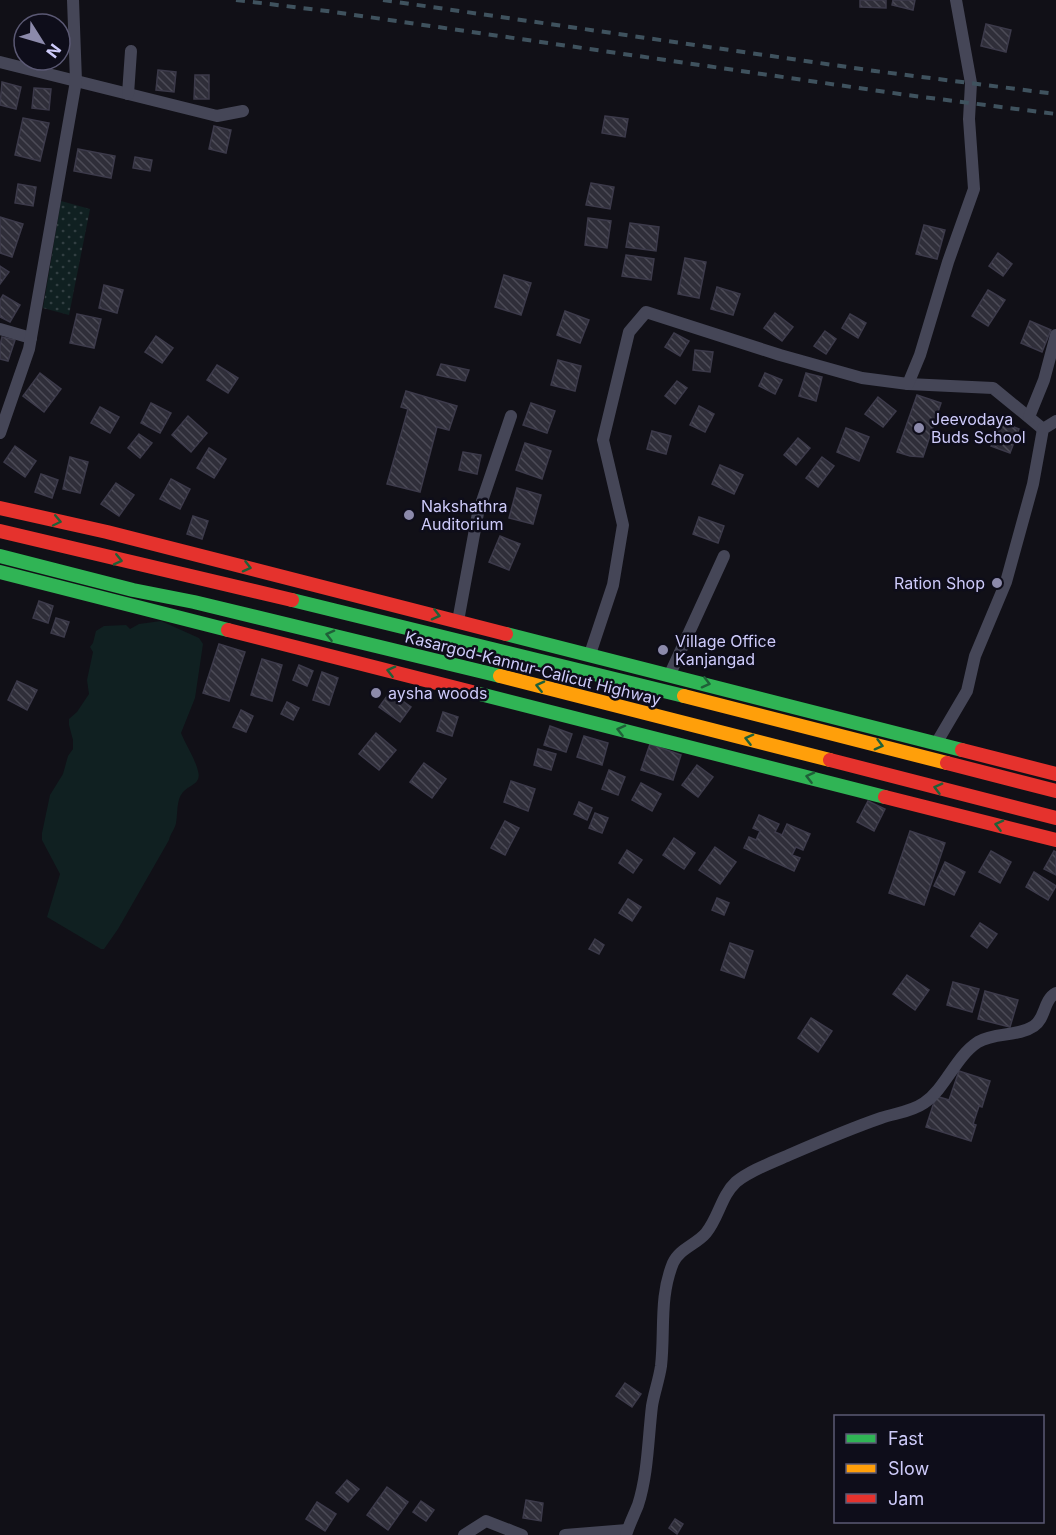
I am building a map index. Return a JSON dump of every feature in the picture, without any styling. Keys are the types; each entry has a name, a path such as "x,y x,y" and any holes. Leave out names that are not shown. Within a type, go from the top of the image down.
{"main road":[{"path":"0,508 107,532 1056,774"},
{"name":"Kasargod-Kannur-Calicut Highway","path":"0,531 494,649 1056,791"},
{"name":"Kasargod-Kannur-Calicut Highway","path":"0,556 577,695 1056,818"},
{"path":"0,572 1056,840"}],"street":[{"path":"0,433 29,349 76,81 73,0"},
{"path":"908,384 920,355 948,262 974,189 969,119 971,83 956,0"},
{"path":"128,94 131,51"},
{"path":"0,62 217,116 243,111"},
{"path":"590,654 613,585 623,525 603,440 629,332 646,312 780,355 862,378 908,384 993,388 1043,429"},
{"path":"0,329 31,338"},
{"path":"1029,417 1044,380 1056,335"},
{"path":"458,621 478,513 511,416"},
{"path":"937,742 967,691 975,656 1006,582 1033,484 1043,429 1056,421"},
{"path":"670,674 724,556"},
{"path":"565,1535 627,1532 638,1505 648,1448 652,1403 660,1368 666,1284 674,1260 707,1232 725,1195 737,1181 834,1134 890,1115 914,1110 938,1090 967,1052 978,1042 994,1036 1027,1030 1036,1025 1050,997 1056,993"},
{"path":"464,1535 486,1521 522,1535"}],"shaded area":[{"path":"61,201 90,209 69,315 43,308"},
{"path":"161,621 199,638 203,644 195,698 181,733 199,775 194,784 181,795 175,825 169,840 118,929 104,949 101,949 47,917 60,874 42,840 42,833 50,795 63,774 68,756 73,749 69,719 77,712 89,694 87,680 93,652 90,647 96,631 104,626 126,625 130,629 139,624"}],"building":[{"path":"860,0 886,0 886,8 860,7"},
{"path":"893,0 915,0 913,10 892,5"},
{"path":"986,24 1011,30 1006,52 981,46"},
{"path":"158,70 176,72 174,92 156,90"},
{"path":"195,75 209,75 209,99 194,99"},
{"path":"2,82 21,87 16,109 0,105"},
{"path":"34,88 51,89 49,110 32,108"},
{"path":"605,116 628,119 625,137 602,133"},
{"path":"23,118 49,123 40,161 15,155"},
{"path":"214,126 231,130 226,153 209,149"},
{"path":"78,149 115,156 111,178 74,171"},
{"path":"135,157 152,160 150,171 133,168"},
{"path":"591,183 614,187 610,209 586,205"},
{"path":"18,184 36,187 33,206 15,203"},
{"path":"0,217 23,224 12,257 0,253"},
{"path":"588,218 611,221 607,248 585,245"},
{"path":"630,223 659,227 656,251 626,247"},
{"path":"924,225 945,230 937,259 916,254"},
{"path":"998,253 1012,264 1003,276 989,266"},
{"path":"626,255 654,259 651,280 622,276"},
{"path":"685,258 706,262 699,298 678,294"},
{"path":"0,266 9,272 0,284"},
{"path":"504,275 531,283 521,315 495,307"},
{"path":"104,285 123,290 117,313 99,308"},
{"path":"717,287 740,294 733,315 711,309"},
{"path":"988,290 1005,300 988,326 972,316"},
{"path":"3,295 20,305 10,322 0,317 0,300"},
{"path":"565,311 589,320 580,343 557,335"},
{"path":"775,313 793,327 782,341 764,328"},
{"path":"77,314 101,319 94,348 70,343"},
{"path":"850,314 866,323 858,338 842,328"},
{"path":"1030,321 1051,330 1042,352 1021,343"},
{"path":"825,331 836,339 826,354 814,346"},
{"path":"674,333 689,341 680,356 665,347"},
{"path":"156,336 173,348 162,363 145,352"},
{"path":"2,337 15,340 8,361 0,359"},
{"path":"695,350 713,352 710,372 693,370"},
{"path":"558,360 581,366 575,391 551,385"},
{"path":"441,364 469,370 465,381 437,375"},
{"path":"217,365 238,378 228,393 207,380"},
{"path":"40,373 61,389 44,412 23,396"},
{"path":"765,373 782,380 775,394 759,386"},
{"path":"806,373 822,377 816,401 799,396"},
{"path":"677,381 687,388 675,404 665,396"},
{"path":"406,391 457,406 449,430 437,427 420,492 387,484 408,409 401,407"},
{"name":"Jeevodaya Buds School","path":"917,395 941,403 923,457 897,452"},
{"path":"878,397 896,411 883,427 865,414"},
{"path":"151,403 171,413 160,433 141,423"},
{"path":"531,403 555,411 547,433 523,425"},
{"path":"699,406 714,414 705,432 690,425"},
{"path":"100,407 119,417 110,433 91,423"},
{"path":"188,416 207,433 191,452 172,435"},
{"path":"1001,422 1019,429 1010,453 991,446"},
{"path":"846,428 869,437 859,461 837,452"},
{"path":"652,431 671,436 666,454 647,449"},
{"path":"139,434 152,443 140,458 128,448"},
{"path":"798,438 810,448 796,465 784,455"},
{"path":"525,443 551,451 542,479 516,470"},
{"path":"15,446 36,461 25,477 4,462"},
{"path":"209,448 226,459 214,478 197,468"},
{"path":"463,452 481,455 477,474 459,470"},
{"path":"70,457 88,462 80,493 63,489"},
{"path":"822,457 834,466 818,487 806,478"},
{"path":"720,465 743,475 734,494 712,484"},
{"path":"41,474 58,480 52,498 35,492"},
{"path":"171,479 190,489 180,509 160,499"},
{"path":"116,483 134,495 119,516 101,504"},
{"path":"517,488 541,495 533,524 509,518"},
{"path":"193,516 208,521 202,539 187,534"},
{"path":"699,517 724,526 718,543 693,534"},
{"path":"500,536 520,544 509,570 489,562"},
{"path":"39,601 53,606 48,623 33,618"},
{"path":"56,618 69,622 64,637 51,633"},
{"path":"219,644 245,652 229,701 203,693"},
{"path":"262,659 282,665 272,701 251,695"},
{"path":"299,665 313,671 307,686 293,680"},
{"path":"322,672 338,678 329,705 313,700"},
{"path":"17,681 37,690 27,710 8,700"},
{"path":"390,692 411,707 400,722 379,707"},
{"path":"287,702 299,708 293,720 281,714"},
{"path":"241,710 253,716 246,732 233,727"},
{"path":"443,712 458,717 452,736 437,731"},
{"path":"550,726 572,734 566,752 544,745"},
{"path":"376,733 396,750 379,770 359,754"},
{"path":"584,736 608,743 602,765 577,757"},
{"path":"650,744 681,755 673,780 641,770"},
{"path":"538,749 556,754 551,770 534,765"},
{"path":"424,763 446,779 432,798 410,782"},
{"path":"697,765 713,777 698,797 682,785"},
{"path":"609,770 625,777 618,795 602,789"},
{"path":"511,781 535,789 528,811 504,802"},
{"path":"641,783 661,794 652,811 632,800"},
{"path":"868,801 885,809 874,831 857,822"},
{"path":"579,802 592,808 587,820 574,814"},
{"path":"595,813 608,818 602,833 589,828"},
{"path":"759,815 779,824 775,832 782,835 787,824 810,834 803,850 796,847 792,855 800,858 794,871 744,848 749,837 756,840 760,831 753,828"},
{"path":"505,821 519,828 505,855 491,848"},
{"path":"910,831 945,843 924,905 889,893"},
{"path":"674,838 695,853 684,869 663,855"},
{"path":"715,847 736,862 720,884 699,870"},
{"path":"627,850 642,860 633,873 619,863"},
{"path":"991,851 1011,862 1000,883 979,872"},
{"path":"1054,851 1056,852 1056,875 1044,869"},
{"path":"945,862 965,872 954,895 934,886"},
{"path":"1034,872 1056,886 1048,900 1026,887"},
{"path":"717,898 729,903 724,915 712,910"},
{"path":"628,899 641,907 632,921 619,913"},
{"path":"980,923 997,934 987,948 971,936"},
{"path":"595,939 604,945 599,954 589,949"},
{"path":"730,943 753,951 744,978 721,970"},
{"path":"907,975 929,990 915,1010 893,994"},
{"path":"953,982 979,989 972,1012 947,1005"},
{"path":"985,991 1018,1000 1010,1027 978,1019"},
{"path":"811,1018 832,1031 818,1052 798,1038"},
{"path":"959,1071 990,1081 982,1107 979,1106 973,1124 976,1125 971,1141 926,1127 936,1096 949,1100"},
{"path":"625,1383 641,1394 632,1407 616,1396"},
{"path":"347,1480 359,1489 348,1502 336,1493"},
{"path":"387,1487 408,1502 388,1530 367,1515"},
{"path":"526,1500 543,1503 541,1521 523,1518"},
{"path":"421,1501 434,1510 426,1521 413,1512"},
{"path":"317,1502 336,1514 325,1531 306,1519"},
{"path":"675,1519 683,1524 677,1534 669,1528"}],"railway":[{"path":"236,0 1056,114"},
{"path":"383,0 875,71 1056,94"}],"traffic: fast":[{"path":"0,556 133,590 194,602 500,676"},
{"path":"0,572 228,630"},
{"path":"292,600 684,696"},
{"path":"506,634 962,750"},
{"path":"476,693 885,797"}],"traffic: slow":[{"path":"500,676 830,760"},
{"path":"684,696 947,763"}],"traffic: jam":[{"path":"0,508 107,532 506,634"},
{"path":"0,531 292,600"},
{"path":"228,630 476,693"},
{"path":"962,750 1056,774"},
{"path":"830,760 1056,818"},
{"path":"947,763 1056,791"},
{"path":"885,797 1056,840"}],"place":[{"name":"Jeevodaya Buds School","path":"919,428"},
{"name":"Nakshathra Auditorium","path":"409,515"},
{"name":"Ration Shop","path":"997,583"},
{"name":"Village Office Kanjangad","path":"663,650"},
{"name":"aysha woods","path":"376,693"}]}
